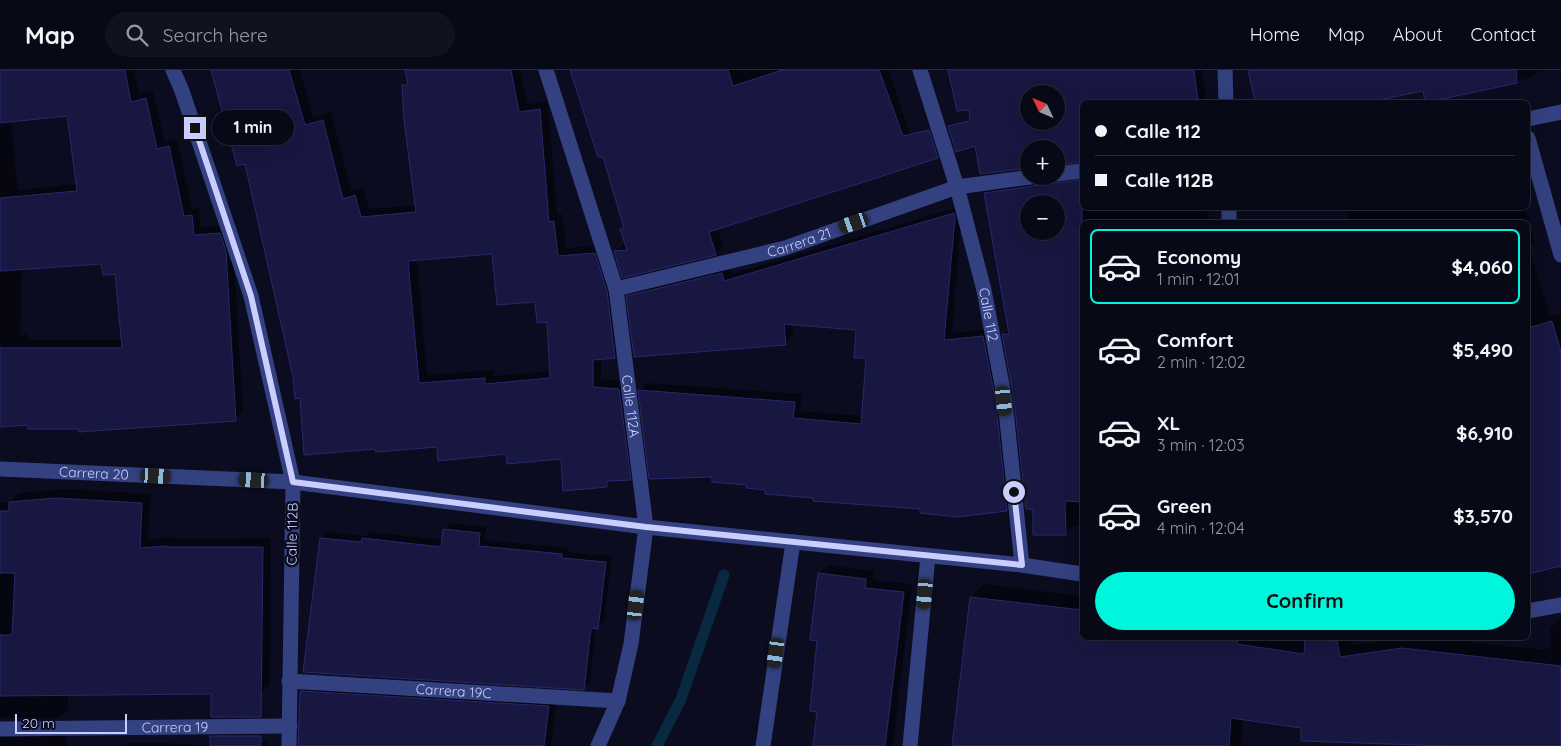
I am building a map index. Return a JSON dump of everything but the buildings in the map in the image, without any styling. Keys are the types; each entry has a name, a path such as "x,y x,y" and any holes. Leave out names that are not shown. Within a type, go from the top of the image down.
{"street":[{"name":"Calle 112B","path":"173,70 182,91 251,296 293,482 288,681 289,746"},
{"name":"Calle 112A","path":"546,70 616,289 646,527 631,644 618,701 598,746"},
{"name":"Calle 112","path":"920,70 956,186 984,290 1004,401 1022,565"},
{"path":"1225,70 1226,100"},
{"path":"1530,119 1561,112"},
{"path":"1530,145 1561,255"},
{"path":"1065,173 1080,171"},
{"name":"Carrera 21","path":"616,289 785,248 956,186 1020,178"},
{"name":"Carrera 20","path":"0,469 293,482 646,527 1022,565 1080,574"},
{"path":"763,746 792,542"},
{"path":"910,746 928,556"},
{"path":"1530,611 1561,605"},
{"name":"Carrera 19C","path":"288,681 618,701"},
{"name":"Carrera 19","path":"0,729 290,726"}],"waterway":[{"path":"657,746 681,699 724,575"}],"route":[{"path":"195,128 251,296 293,482 646,527 1022,565 1014,492"}]}
